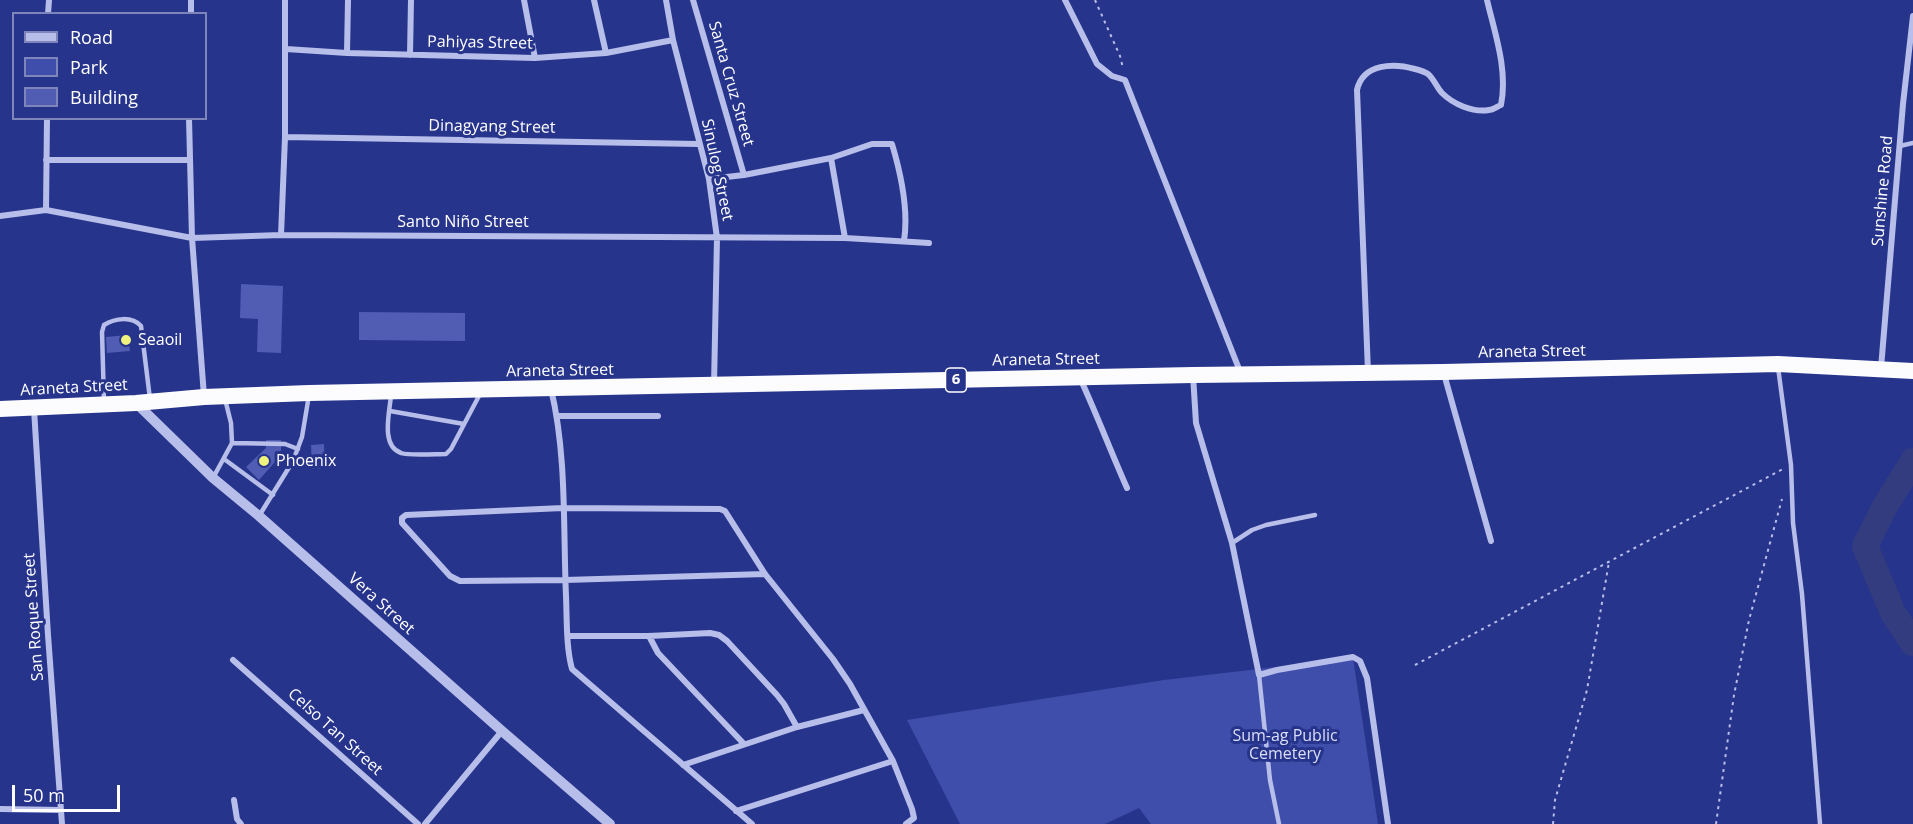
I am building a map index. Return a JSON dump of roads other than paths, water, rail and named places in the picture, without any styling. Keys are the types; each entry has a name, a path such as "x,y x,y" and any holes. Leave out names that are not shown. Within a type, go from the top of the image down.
{"highway":[{"name":"Araneta Street","path":"0,409 309,393 1193,375 1778,364 1913,371"}],"street":[{"path":"281,235 285,137 285,0"},
{"path":"347,53 348,0"},
{"path":"410,55 411,0"},
{"path":"524,0 535,58"},
{"path":"594,0 606,53"},
{"name":"Sinulog Street","path":"666,0 673,40 709,179 717,238 714,385"},
{"name":"Santa Cruz Street","path":"693,0 744,175"},
{"path":"1065,0 1097,64 1112,76 1125,80 1241,375"},
{"path":"1368,373 1358,84 1370,71 1383,66 1398,65 1428,74 1441,92 1452,102 1464,107 1490,110 1501,105 1504,90 1501,55 1487,0"},
{"name":"Sunshine Road","path":"1881,369 1913,16"},
{"name":"Pahiyas Street","path":"286,49 535,58 606,53 673,40"},
{"path":"46,210 47,120"},
{"path":"189,120 192,238 204,397"},
{"name":"Dinagyang Street","path":"285,137 699,144"},
{"path":"709,179 744,175 831,158 872,144 892,144 898,165 907,223 904,241"},
{"path":"831,158 845,238"},
{"path":"46,160 189,160"},
{"name":"Santo Niño Street","path":"0,216 46,210 192,238 281,235 845,238 929,243"},
{"path":"1443,372 1491,541"},
{"path":"1193,375 1196,423 1232,543 1259,675 1353,657 1360,661 1367,678 1388,824"},
{"path":"1080,378 1127,488"},
{"path":"551,389 558,416 571,664 576,674 752,824"},
{"name":"Vera Street","path":"143,403 213,478 610,824"},
{"name":"San Roque Street","path":"34,408 62,824"},
{"path":"558,416 658,416"},
{"path":"765,574 460,581 454,579 402,524 402,518 406,515 563,508 720,509 728,514 765,574 833,659 850,684 893,761 912,808 914,818 906,824"},
{"path":"568,636 710,633 718,635 727,641 777,695 797,727"},
{"path":"649,636 658,653 744,744"},
{"name":"Celso Tan Street","path":"233,660 418,824"},
{"path":"683,765 797,727 864,710"},
{"path":"426,824 502,731"},
{"path":"736,811 893,761"},
{"path":"234,800 237,819 241,824"},
{"path":"0,809 61,810"}],"lane":[{"path":"1900,146 1913,142"},
{"path":"104,404 102,332 104,325 111,321 132,319 141,326 143,403"},
{"path":"1778,364 1791,465 1793,523 1802,594 1820,824"},
{"path":"391,392 388,434 391,445 401,453 446,454 451,449 481,390"},
{"path":"259,516 293,462 302,437 309,393"},
{"path":"213,478 232,442 231,423 225,397"},
{"path":"390,411 464,424"},
{"path":"232,442 285,444 298,449"},
{"path":"224,459 273,495"},
{"path":"1232,543 1252,530 1266,525 1315,515"},
{"path":"1259,675 1270,780 1279,824"}],"waterway":[{"path":"1913,461 1885,506 1865,546 1893,613 1913,643"}],"place":[{"name":"Seaoil","path":"126,340"},
{"name":"Phoenix","path":"264,461"}],"park label":[{"name":"Sum-ag Public Cemetery","path":"1285,745"}]}
